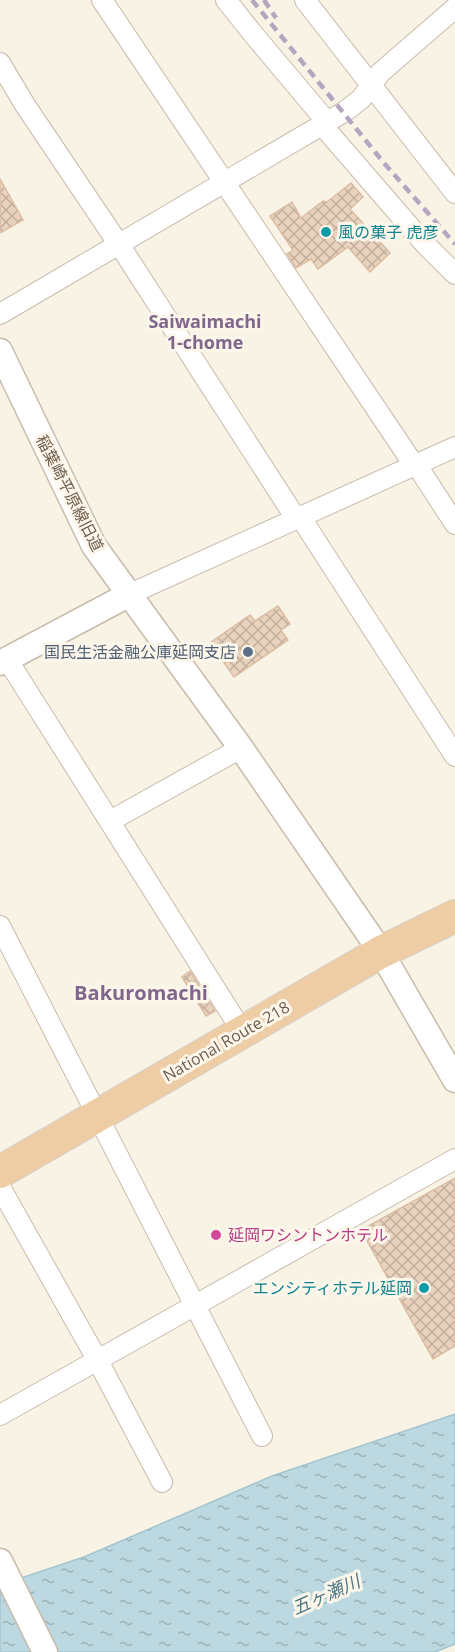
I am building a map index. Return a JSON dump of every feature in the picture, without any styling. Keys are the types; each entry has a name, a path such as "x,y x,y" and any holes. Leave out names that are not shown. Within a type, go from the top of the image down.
{"highway":[{"name":"National Route 218","path":"0,1172 381,952 455,916"}],"street":[{"path":"102,0 455,524"},
{"path":"226,0 424,243 455,274"},
{"path":"304,0 455,193"},
{"path":"0,314 344,112 361,99 380,73 455,8"},
{"path":"0,63 25,105 455,756"},
{"name":"稲葉崎平原線旧道","path":"0,351 94,546 241,748 381,952 455,1080"},
{"path":"242,1031 110,821 4,661 130,594 455,447"},
{"path":"110,821 241,748"},
{"path":"0,926 262,1436"},
{"path":"0,1415 455,1159"},
{"path":"0,1187 98,1360 162,1482"},
{"path":"2,1564 45,1652"}],"water":[{"name":"五ヶ瀬川","path":"455,1414 455,1644 435,1652 0,1652 0,1585 84,1557 272,1476"}],"building":[{"path":"0,179 23,220 0,233"},
{"name":"風の菓子 虎彦","path":"351,183 363,197 350,209 390,253 370,272 348,247 318,269 311,259 296,268 287,254 293,250 270,216 292,202 301,218 323,201 327,202"},
{"path":"278,606 290,624 281,630 288,640 234,677 210,643 250,615 255,621"},
{"path":"190,971 215,1011 206,1016 182,977"},
{"name":"エンシティホテル延岡","path":"455,1178 455,1346 433,1359 361,1230"}],"railway":[{"path":"252,0 384,163 455,244"},
{"path":"264,0 276,18"}],"place":[{"name":"風の菓子 虎彦","path":"326,232"},
{"name":"国民生活金融公庫延岡支店","path":"248,652"},
{"name":"延岡ワシントンホテル","path":"216,1235"},
{"name":"エンシティホテル延岡","path":"424,1288"}],"district":[{"name":"Saiwaimachi 1-chome","path":"205,332"},
{"name":"Bakuromachi","path":"141,993"}]}
